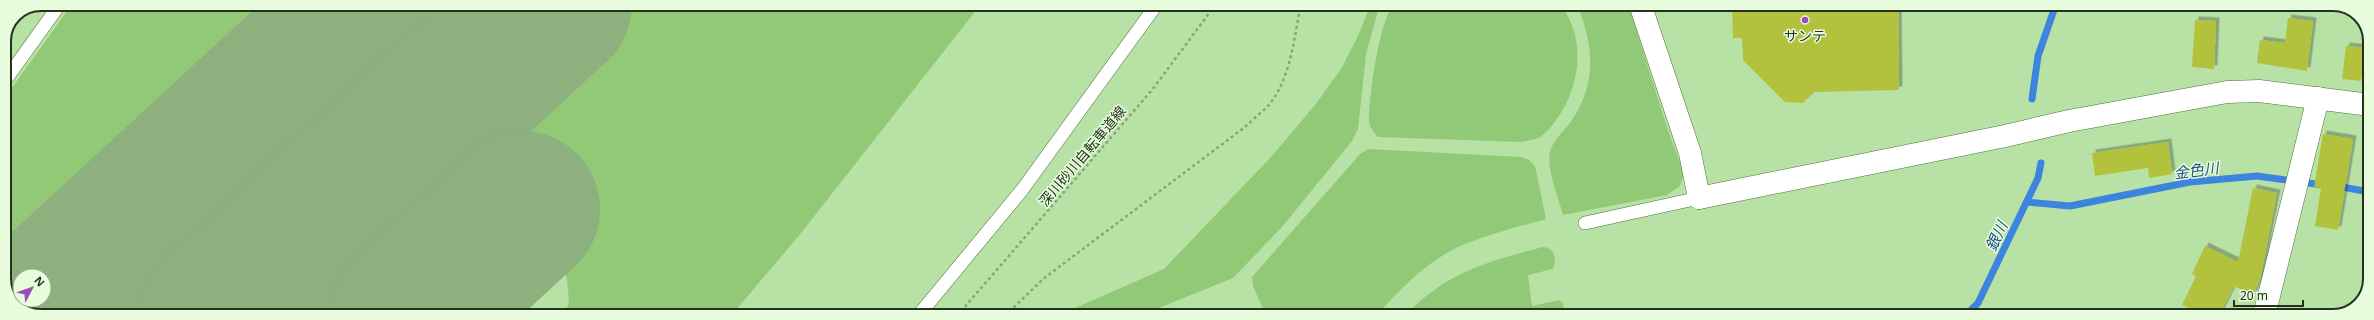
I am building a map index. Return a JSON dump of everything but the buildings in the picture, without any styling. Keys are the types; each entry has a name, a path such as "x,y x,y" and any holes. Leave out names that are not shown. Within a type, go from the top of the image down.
{"street":[{"path":"1642,11 1690,153 1699,198 2005,136 2069,120 2227,92 2259,91 2363,104"},
{"path":"2266,309 2318,98"}],"lane":[{"path":"11,72 55,11"},
{"path":"924,309 1022,190 1152,11"},
{"path":"1586,223 1699,198"}],"path":[{"name":"深川砂川自転車道線","path":"963,309 1152,90 1211,11"},
{"path":"1012,309 1043,279 1245,126 1268,105 1280,86 1290,60 1300,11"}],"green space":[{"path":"67,11 249,11 267,30 213,77 174,133 27,268 12,268 11,282 11,89"},
{"path":"442,11 975,11 801,233 737,309 566,309 569,302 567,279 558,253 501,189 371,309 99,309 228,189 289,152"},
{"path":"1368,11 1378,11 1366,54 1358,129 1352,141 1282,227 1233,278 1156,309 1073,309 1164,269 1271,157 1315,105 1341,69 1358,36"},
{"path":"1390,11 1564,11 1574,31 1578,60 1572,89 1559,116 1550,128 1538,138 1520,142 1378,137 1369,123 1369,110 1379,42"},
{"path":"1579,11 1630,11 1667,127 1684,174 1680,186 1667,195 1563,215 1551,175 1549,159 1553,144 1572,120 1586,91 1590,63 1587,34"},
{"path":"292,56 313,80 263,126 222,182 84,309 33,308 52,308 52,268 41,268 180,139 240,104"},
{"path":"1368,149 1522,157 1529,160 1535,166 1546,219 1492,234 1465,244 1442,256 1415,276 1383,309 1263,309 1253,286 1252,277 1360,154"},
{"path":"1543,247 1550,249 1555,258 1553,269 1528,275 1532,306 1559,300 1563,303 1564,309 1412,309 1436,289 1452,279 1468,271 1504,258"}],"waterway":[{"name":"銀川","path":"2032,99 2038,56 2054,11"},
{"name":"銀川","path":"1972,309 1978,303 2038,178 2041,163"},
{"name":"金色川","path":"2027,202 2070,206 2190,182 2257,176 2323,185"},
{"name":"金色川","path":"2336,186 2363,191"}],"runway":[{"path":"44,309 367,11"},
{"path":"224,309 546,11"},
{"path":"414,309 522,209"}],"place":[{"name":"サンテ","path":"1805,20"}]}
